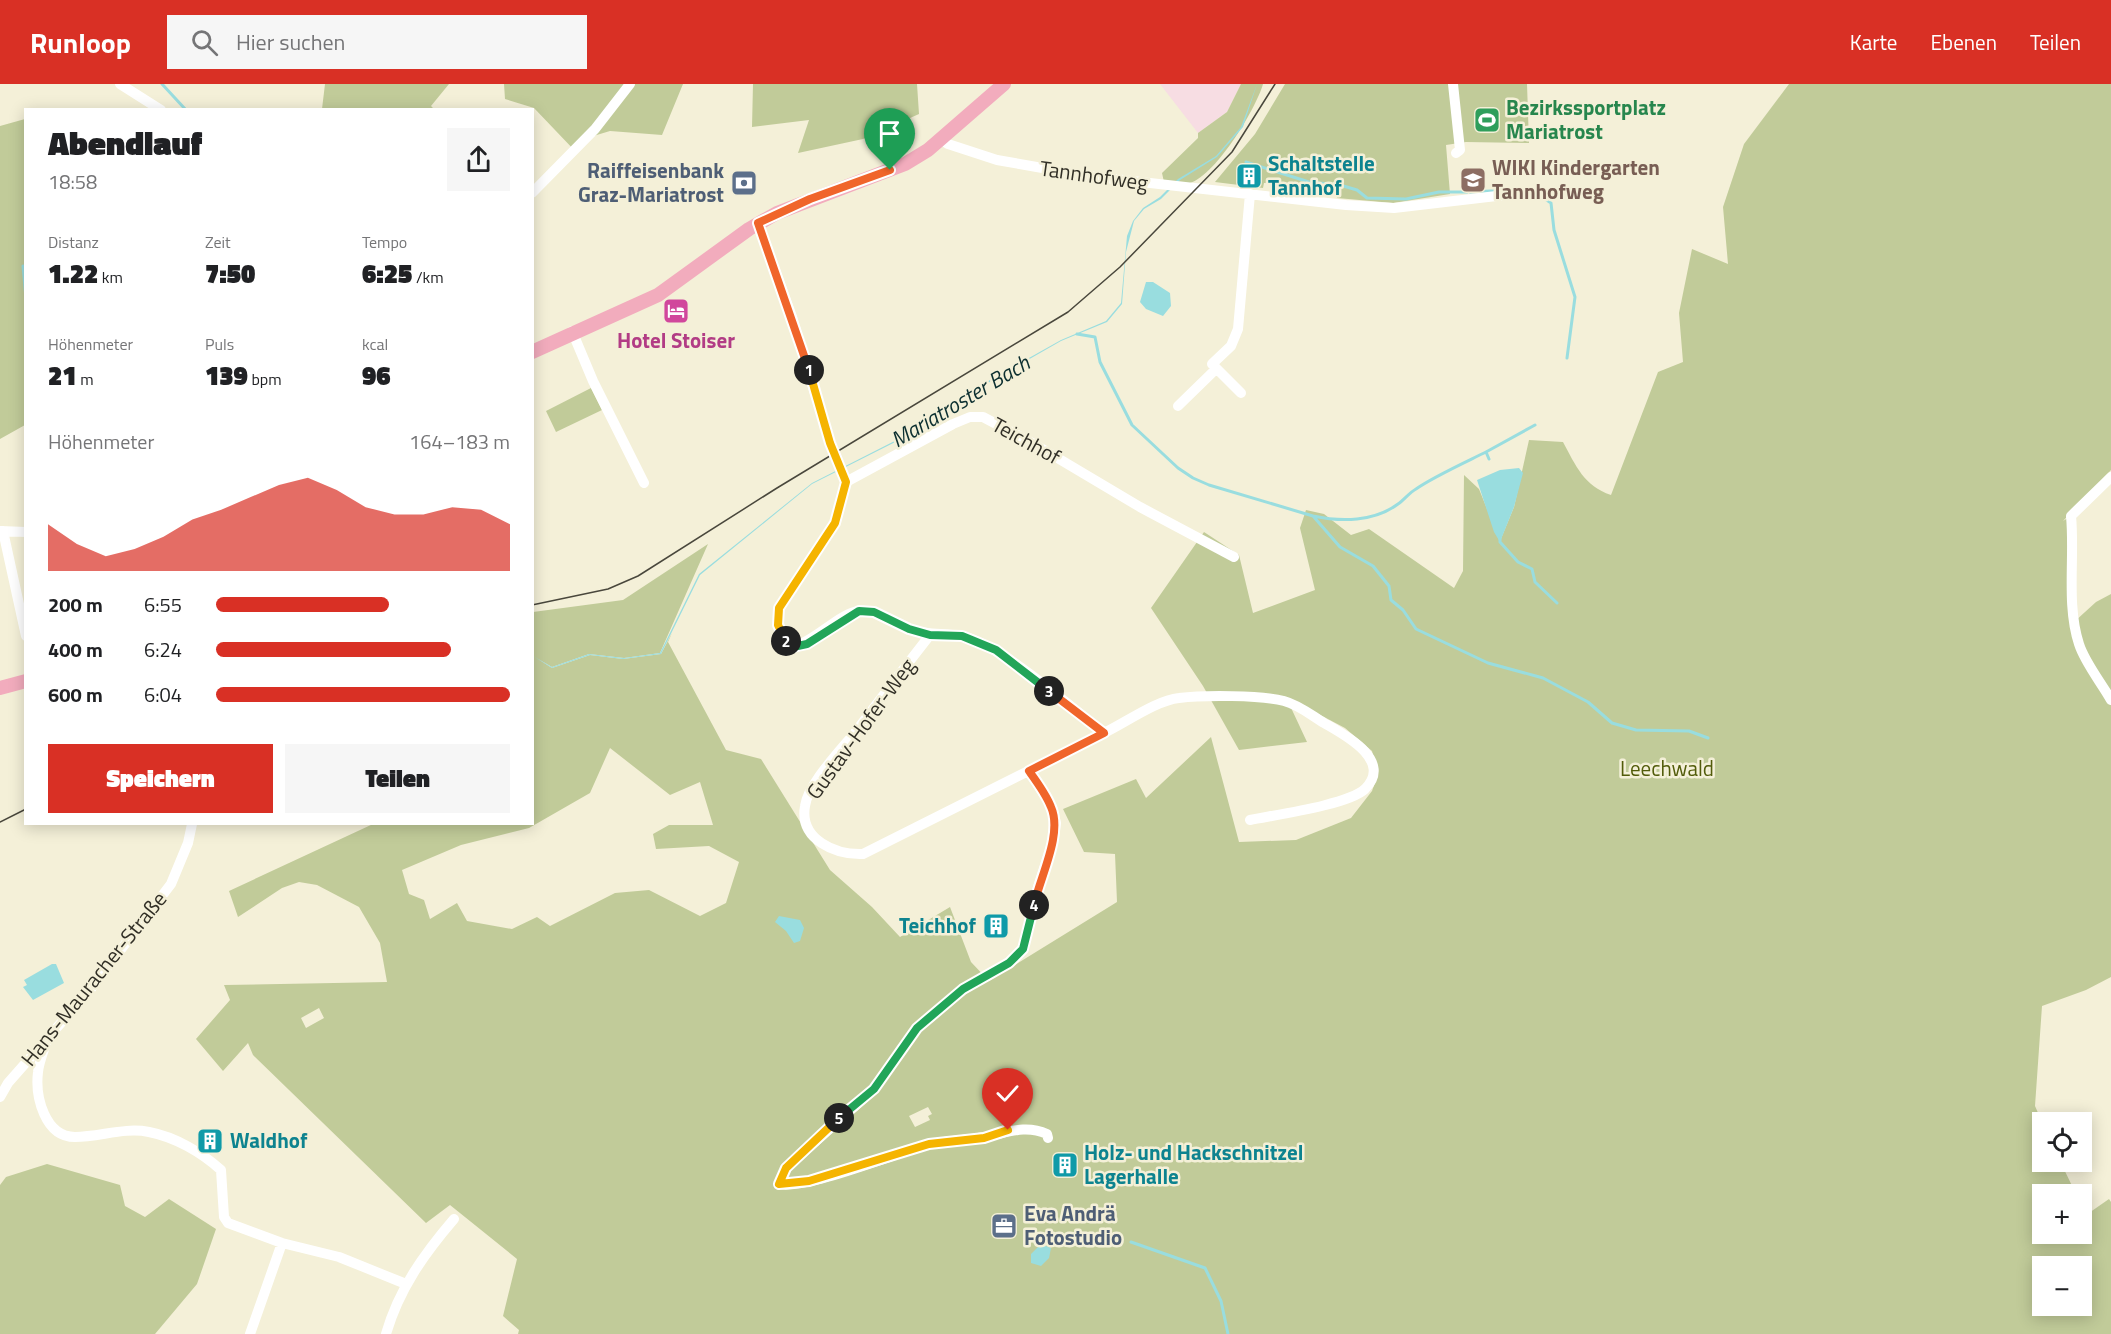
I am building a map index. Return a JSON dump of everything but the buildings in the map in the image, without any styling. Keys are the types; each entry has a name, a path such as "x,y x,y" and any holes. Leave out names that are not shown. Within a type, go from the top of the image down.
{"main road":[{"path":"534,351 658,295 758,223 810,199 905,164 942,140 1004,84"},
{"path":"0,688 24,682"}],"street":[{"path":"120,84 158,108"},
{"path":"534,192 595,129 630,84"},
{"path":"1453,84 1460,150 1456,153"},
{"name":"Tannhofweg","path":"942,140 948,144 997,159 1088,176 1163,186 1394,208 1505,195"},
{"path":"1178,406 1231,346 1238,329 1250,194"},
{"path":"758,223 792,317 844,478 835,523 779,608 778,625 781,636 793,647 807,644 859,611 874,612 909,629 930,635 962,636 996,650 1104,733"},
{"path":"572,332 593,381 644,483"},
{"path":"1216,364 1241,393"},
{"name":"Teichhof","path":"844,478 953,424 970,417 983,417 1034,444 1140,507 1234,557"},
{"path":"2111,477 2071,516 2074,550 2073,622 2079,647 2111,700"},
{"path":"24,532 2,531 24,627"},
{"name":"Gustav-Hofer-Weg","path":"930,635 812,789 805,805 806,822 815,839 836,852 863,854 1029,771"},
{"path":"1048,1138 1047,1134 1039,1130 1008,1130 984,1138 929,1144 809,1181 779,1184 786,1168 874,1089 917,1028 963,989 1009,963 1023,949 1056,823 1052,807 1029,771 1176,698 1284,701 1301,708 1363,747 1370,760 1372,774 1365,789 1338,801 1250,820"},
{"name":"Hans-Mauracher-Straße","path":"0,1097 8,1083 90,990 171,884 188,843 192,825"},
{"path":"48,1037 38,1073 39,1096 46,1118 56,1132 73,1137 123,1131 147,1132 173,1139 221,1170 224,1217 228,1223 282,1243 339,1257 406,1284"},
{"path":"386,1334 406,1284 434,1242 454,1219"},
{"path":"250,1334 282,1243"}],"shaded area":[{"path":"1160,84 1241,84 1227,112 1198,133"}],"green space":[{"path":"325,84 449,84 431,106 433,108 322,108"},
{"path":"504,84 683,84 662,135 610,131 590,137 576,152 534,108 505,99"},
{"path":"753,84 917,84 919,114 863,139 798,153 809,120 752,127"},
{"path":"1241,84 1263,84 1243,125 1221,157 1198,179 1187,184 1164,182 1162,173 1198,138 1198,133 1227,112"},
{"path":"1285,84 1527,84 1529,143 1466,142 1446,145 1450,194 1393,203 1337,198 1339,186 1264,183 1263,188 1215,182 1255,134"},
{"name":"Leechwald","path":"1789,84 2111,84 2111,470 2063,521 2071,516 2074,622 2096,602 2111,594 2111,977 2086,990 2042,1006 2035,1106 2038,1112 2032,1112 2032,1172 2065,1172 2071,1184 2032,1184 2032,1244 2092,1244 2092,1211 2109,1199 2111,1202 2111,1334 518,1334 519,1330 503,1316 517,1259 450,1205 426,1223 253,1055 248,1043 223,1071 196,1039 230,1000 224,985 387,982 380,943 359,907 317,885 299,882 282,888 238,917 229,891 371,825 534,825 534,612 623,600 708,544 660,653 624,658 589,654 552,667 538,659 552,668 590,655 623,659 661,654 672,633 668,642 726,750 761,759 830,870 872,907 900,937 950,907 971,962 989,981 1117,902 1115,854 1084,852 1063,809 1136,779 1146,798 1211,737 1239,842 1296,840 1351,818 1372,791 1378,774 1372,751 1345,728 1286,697 1307,742 1239,750 1203,686 1151,608 1204,532 1239,555 1253,613 1315,590 1300,528 1306,510 1324,514 1351,535 1369,529 1454,588 1463,571 1464,475 1479,489 1500,541 1514,507 1529,440 1563,442 1587,481 1611,495 1658,372 1683,362 1679,313 1692,249 1728,264 1723,207 1744,144","holes":["610,748 670,795 700,782 713,825 669,825 653,834 656,849 709,846 739,862 726,903 700,916 649,890 615,893 550,926 537,917 512,929 467,921 457,903 430,919 424,900 409,894 402,870 461,845 529,828 590,793","319,1008 324,1018 306,1028 301,1018","928,1107 932,1114 928,1116 930,1120 915,1127 909,1116"]},
{"path":"24,119 24,426 0,439 0,126"},
{"path":"591,388 602,410 556,432 546,411"},
{"path":"47,1164 120,1185 125,1206 145,1217 169,1199 216,1229 197,1284 155,1334 0,1334 0,1185 6,1177"}],"water":[{"name":"Mariatroster Bach","path":"1257,84 1243,127 1217,157 1180,180 1161,199 1144,209 1134,221 1126,252 1122,304 1107,322 1061,341 991,381 931,424 812,484 700,575 661,654 623,659 590,655 552,668 534,657 552,667 589,654 624,658 660,653 699,574 812,483 930,423 990,380 1061,340 1106,321 1121,303 1127,236 1133,221 1143,208 1160,197 1178,179 1216,156 1241,127"},
{"path":"1146,282 1153,282 1170,293 1171,306 1163,316 1146,309 1140,302"},
{"path":"1519,468 1523,473 1514,507 1500,542 1494,532 1477,480 1500,470"},
{"path":"779,916 800,920 804,928 800,941 794,943 786,931 775,922"},
{"path":"56,964 64,983 33,1000 23,987 27,985 24,980"},
{"path":"1041,1244 1051,1248 1049,1258 1041,1266 1031,1263 1031,1254"}],"waterway":[{"path":"162,84 184,108"},
{"path":"1246,162 1309,182 1340,185 1357,190 1367,198 1406,199 1439,192 1467,192"},
{"path":"1470,192 1532,189"},
{"path":"1536,193 1551,203 1554,230 1575,297 1567,358"},
{"path":"23,266 24,277"},
{"path":"1077,334 1095,337 1100,362 1132,425 1178,468 1209,485 1313,516 1340,547 1373,566 1389,586 1391,600 1403,610 1416,629 1488,663 1543,678 1588,702 1612,723 1636,730 1689,731 1708,738"},
{"path":"1486,452 1535,425"},
{"path":"1313,516 1346,520 1379,514 1398,504 1423,484 1486,452 1489,459"},
{"path":"1500,538 1500,542 1518,562 1532,569 1535,582 1557,603"},
{"path":"1131,1242 1205,1268 1221,1301 1228,1334"}],"tram line":[{"path":"534,605 608,589 638,576 777,488 1068,312 1120,267 1232,152 1275,84"},
{"path":"0,822 24,810"}],"place":[{"name":"Bezirkssportplatz Mariatrost","path":"1487,120"},
{"name":"Schaltstelle Tannhof","path":"1249,176"},
{"name":"WIKI Kindergarten Tannhofweg","path":"1473,180"},
{"name":"Raiffeisenbank Graz-Mariatrost","path":"744,183"},
{"name":"Hotel Stoiser","path":"676,311"},
{"name":"Teichhof","path":"996,926"},
{"name":"Waldhof","path":"210,1141"},
{"name":"Holz- und Hackschnitzel Lagerhalle","path":"1065,1165"},
{"name":"Eva Andrä Fotostudio","path":"1004,1226"}],"route":[{"path":"890,170 810,199 758,223 814,384 830,443 846,482 835,523 779,608 778,625 781,636 793,647 807,644 859,611 874,612 909,629 930,635 962,636 996,650 1104,733 1029,771 1052,807 1056,823 1023,949 1009,963 963,989 917,1028 874,1089 786,1168 779,1184 794,1184 837,1174 880,1158 929,1144 984,1138 1008,1130"}]}
